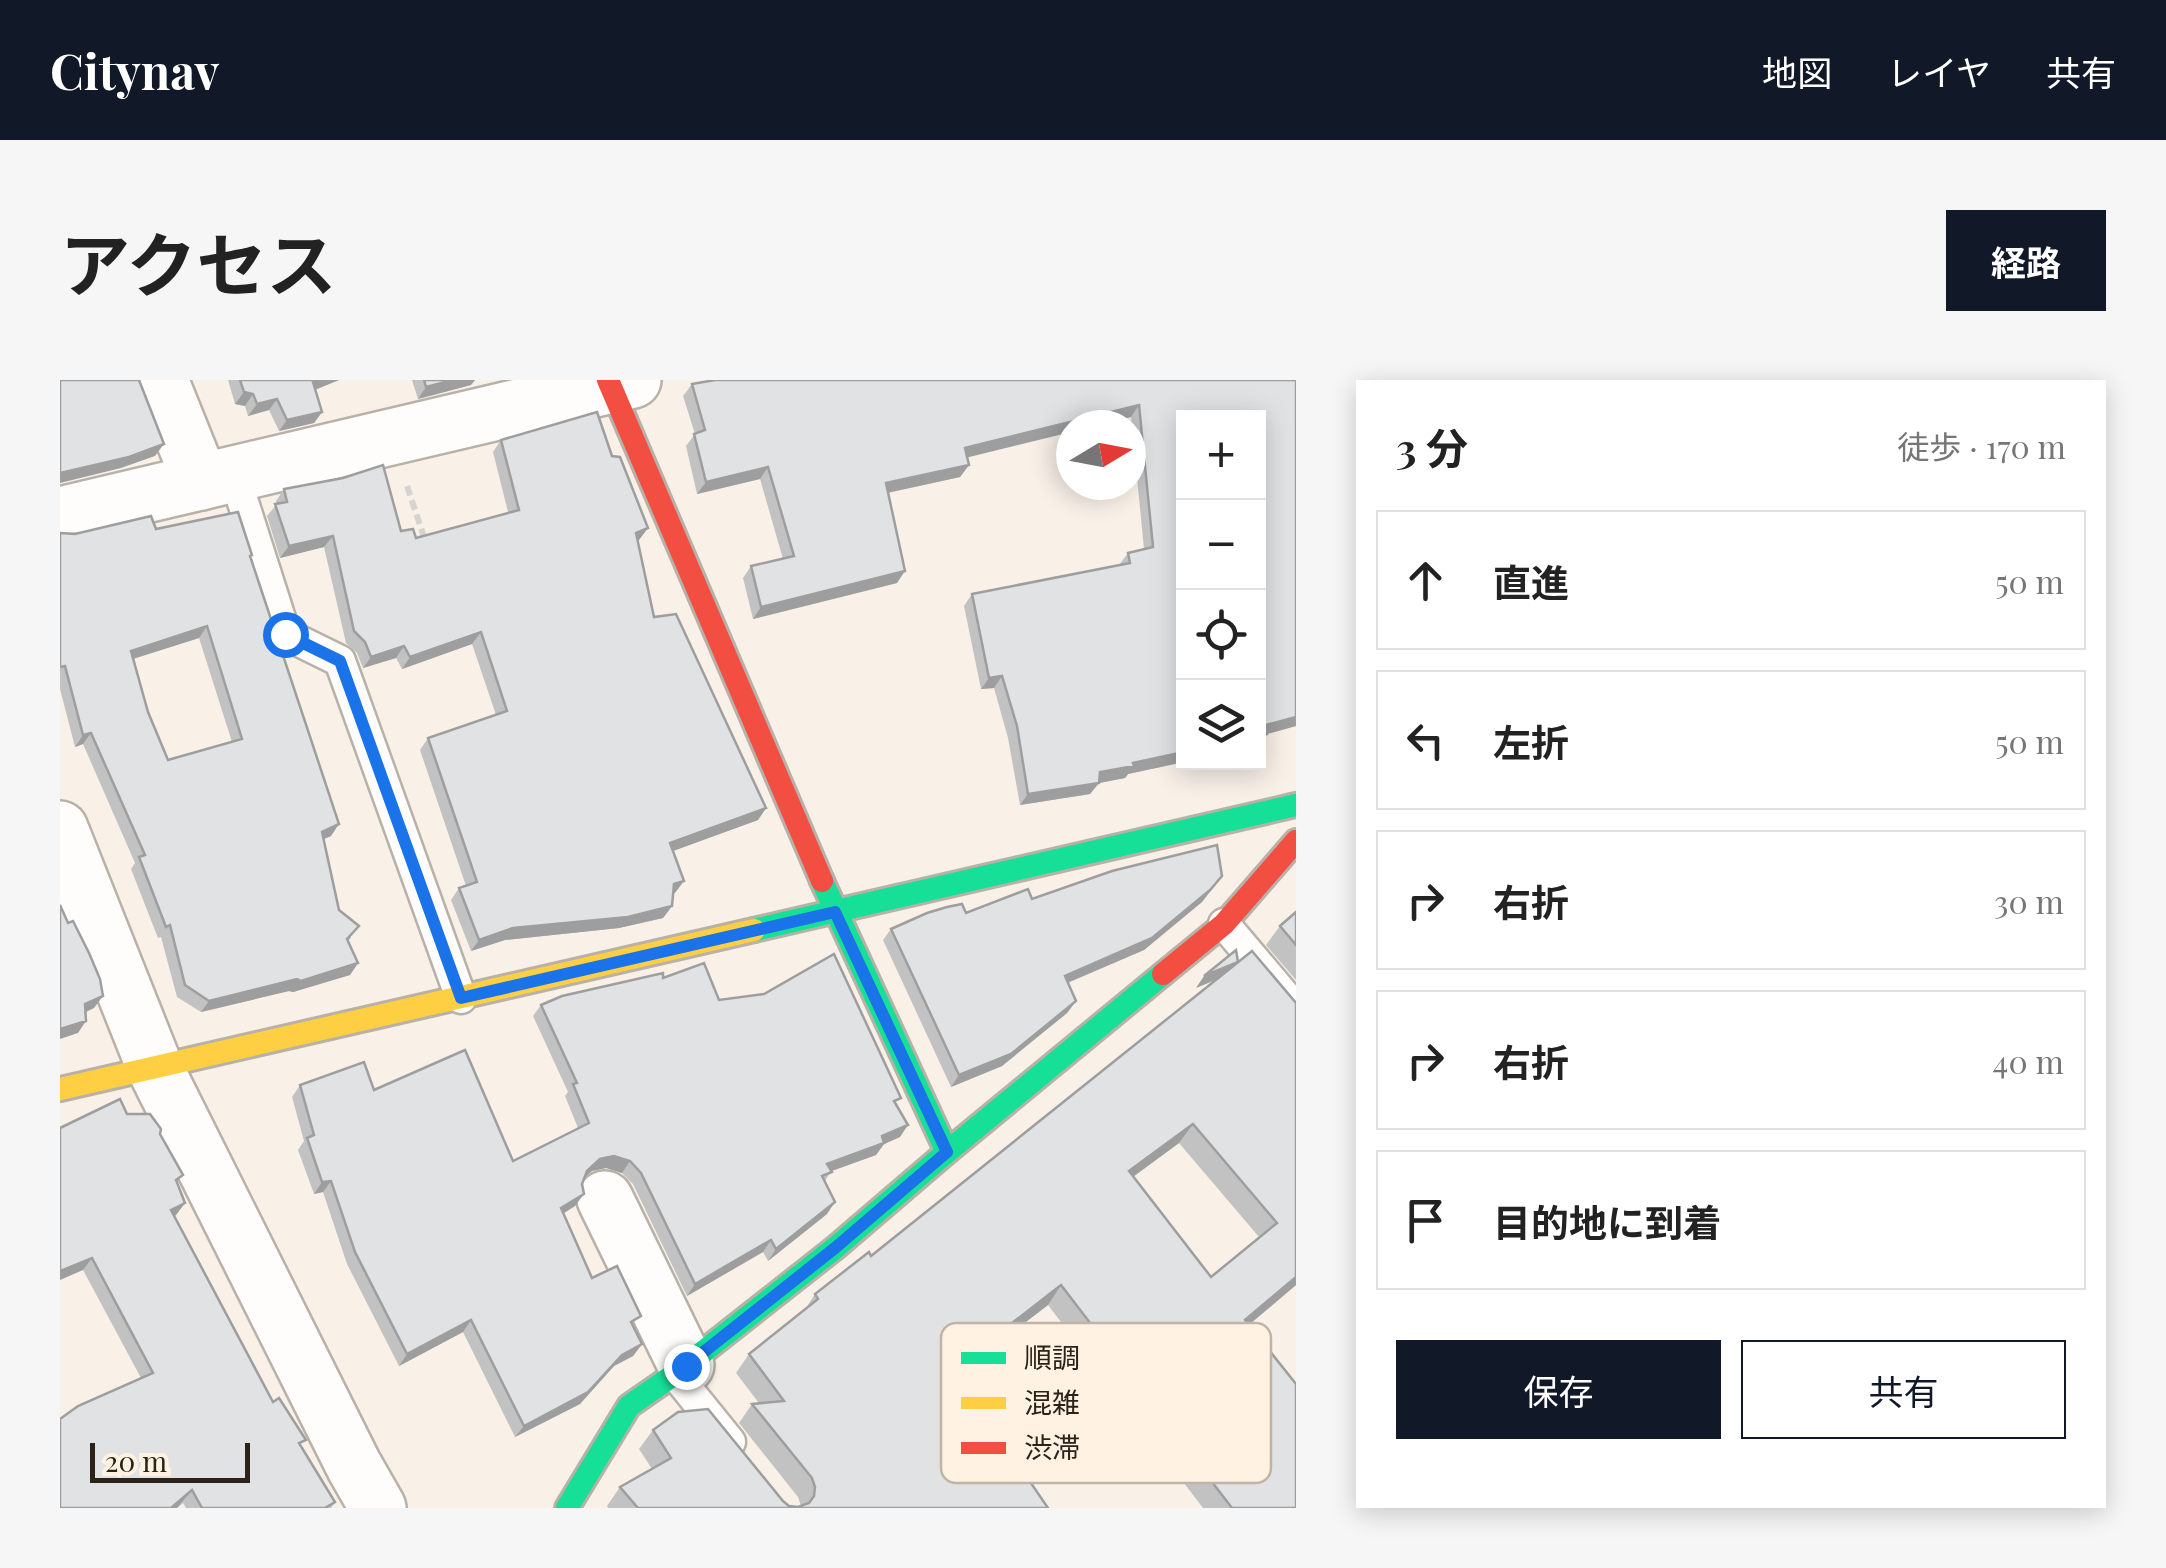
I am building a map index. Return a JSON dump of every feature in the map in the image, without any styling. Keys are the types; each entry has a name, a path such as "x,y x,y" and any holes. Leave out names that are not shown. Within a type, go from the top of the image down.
{"street":[{"path":"160,380 218,478"},
{"path":"60,515 617,382 835,912 947,1152"},
{"path":"60,1089 1296,805"},
{"path":"62,839 155,1068 378,1508"},
{"path":"567,1508 629,1406 681,1370 835,1248 1224,924 1296,841"},
{"path":"605,1199 681,1370"}],"lane":[{"path":"218,478 285,634 340,661 461,998"},
{"path":"1224,924 1296,1008"},
{"path":"681,1370 747,1463"}],"path":[{"path":"390,437 429,551"}],"building":[{"path":"60,380 139,380 164,444 129,457 60,473"},
{"path":"240,380 318,380 313,382 322,412 287,420 277,399 257,404 253,394 244,392"},
{"path":"424,380 453,380 426,387"},
{"path":"715,380 1296,380 1296,717 1266,725 1266,410 1176,410 1176,754 1100,772 1099,783 1028,794 1017,726 1002,676 989,678 972,594 1130,563 1128,553 1153,547 1146,476 1146,410 1139,410 1139,405 1119,410 1056,410 1056,426 965,448 969,465 886,483 905,571 761,607 751,566 794,556 768,467 706,482 694,434 705,430 692,384"},
{"path":"597,412 612,456 620,457 648,528 636,533 654,617 676,614 766,808 670,843 684,881 674,884 672,906 628,917 513,928 479,940 459,888 477,882 428,738 507,711 481,632 410,657 404,646 371,657 365,642 354,631 333,536 289,546 275,504 287,502 284,489 343,478 383,465 401,531 413,529 416,538 519,510 501,440"},
{"path":"238,512 339,824 322,832 339,910 359,926 347,939 358,963 301,981 209,1001 185,985 170,925 166,927 139,857 145,855 91,733 83,735 65,666 60,667 60,533 75,534 151,516 156,529","holes":["207,626 242,739 168,760 148,712 131,651"]},
{"path":"1217,845 1222,876 1210,890 1152,938 1065,976 1076,1001 1011,1054 959,1075 891,929 947,907 962,904 966,913 1028,889 1032,899 1112,871"},
{"path":"60,905 89,953 103,996 85,1004 86,1021 60,1029"},
{"path":"1296,912 1296,945 1280,926"},
{"path":"1236,950 1238,962 1204,976"},
{"path":"1252,951 1296,1003 1296,1277 1245,1320 1247,1323 1090,1323 1061,1285 1012,1323 941,1323 941,1483 1031,1483 1048,1508 638,1508 620,1487 671,1458 653,1430 678,1412 708,1409 783,1501 798,1507 809,1503 814,1496 812,1478 752,1404 784,1401 749,1354 869,1252 871,1256","holes":["1193,1124 1277,1223 1211,1277 1129,1171"]},
{"path":"834,954 901,1098 894,1101 908,1125 882,1136 884,1143 827,1164 832,1172 822,1176 835,1202 776,1249 771,1240 695,1284 641,1173 630,1161 614,1156 600,1159 587,1171 582,1184 584,1194 561,1208 592,1278 617,1266 641,1316 631,1322 642,1344 622,1355 588,1392 524,1426 471,1320 407,1354 355,1252 331,1181 322,1182 307,1138 314,1135 300,1085 364,1062 374,1090 465,1050 513,1161 589,1123 573,1084 577,1083 541,1005 562,996 663,973 663,978 704,963 719,1000 764,994"},
{"path":"120,1099 127,1114 150,1114 161,1129 160,1134 183,1175 176,1180 185,1203 171,1210 273,1402 279,1398 306,1440 299,1443 335,1502 325,1508 202,1508 192,1490 171,1508 60,1508 60,1419 78,1406 153,1373 92,1258 60,1271 60,1128"},
{"path":"1271,1353 1296,1384 1296,1508 1232,1508 1213,1483 1271,1483"}],"traffic: fast":[{"path":"754,930 1296,805"},
{"path":"822,881 947,1152"},
{"path":"567,1508 629,1406 835,1248 1163,974"}],"traffic: slow":[{"path":"60,1089 754,930"}],"traffic: jam":[{"path":"608,380 822,881"},
{"path":"1163,974 1224,924 1296,841"}],"route":[{"path":"285,634 340,661 461,998 835,912 947,1152 835,1248 686,1366"}]}
